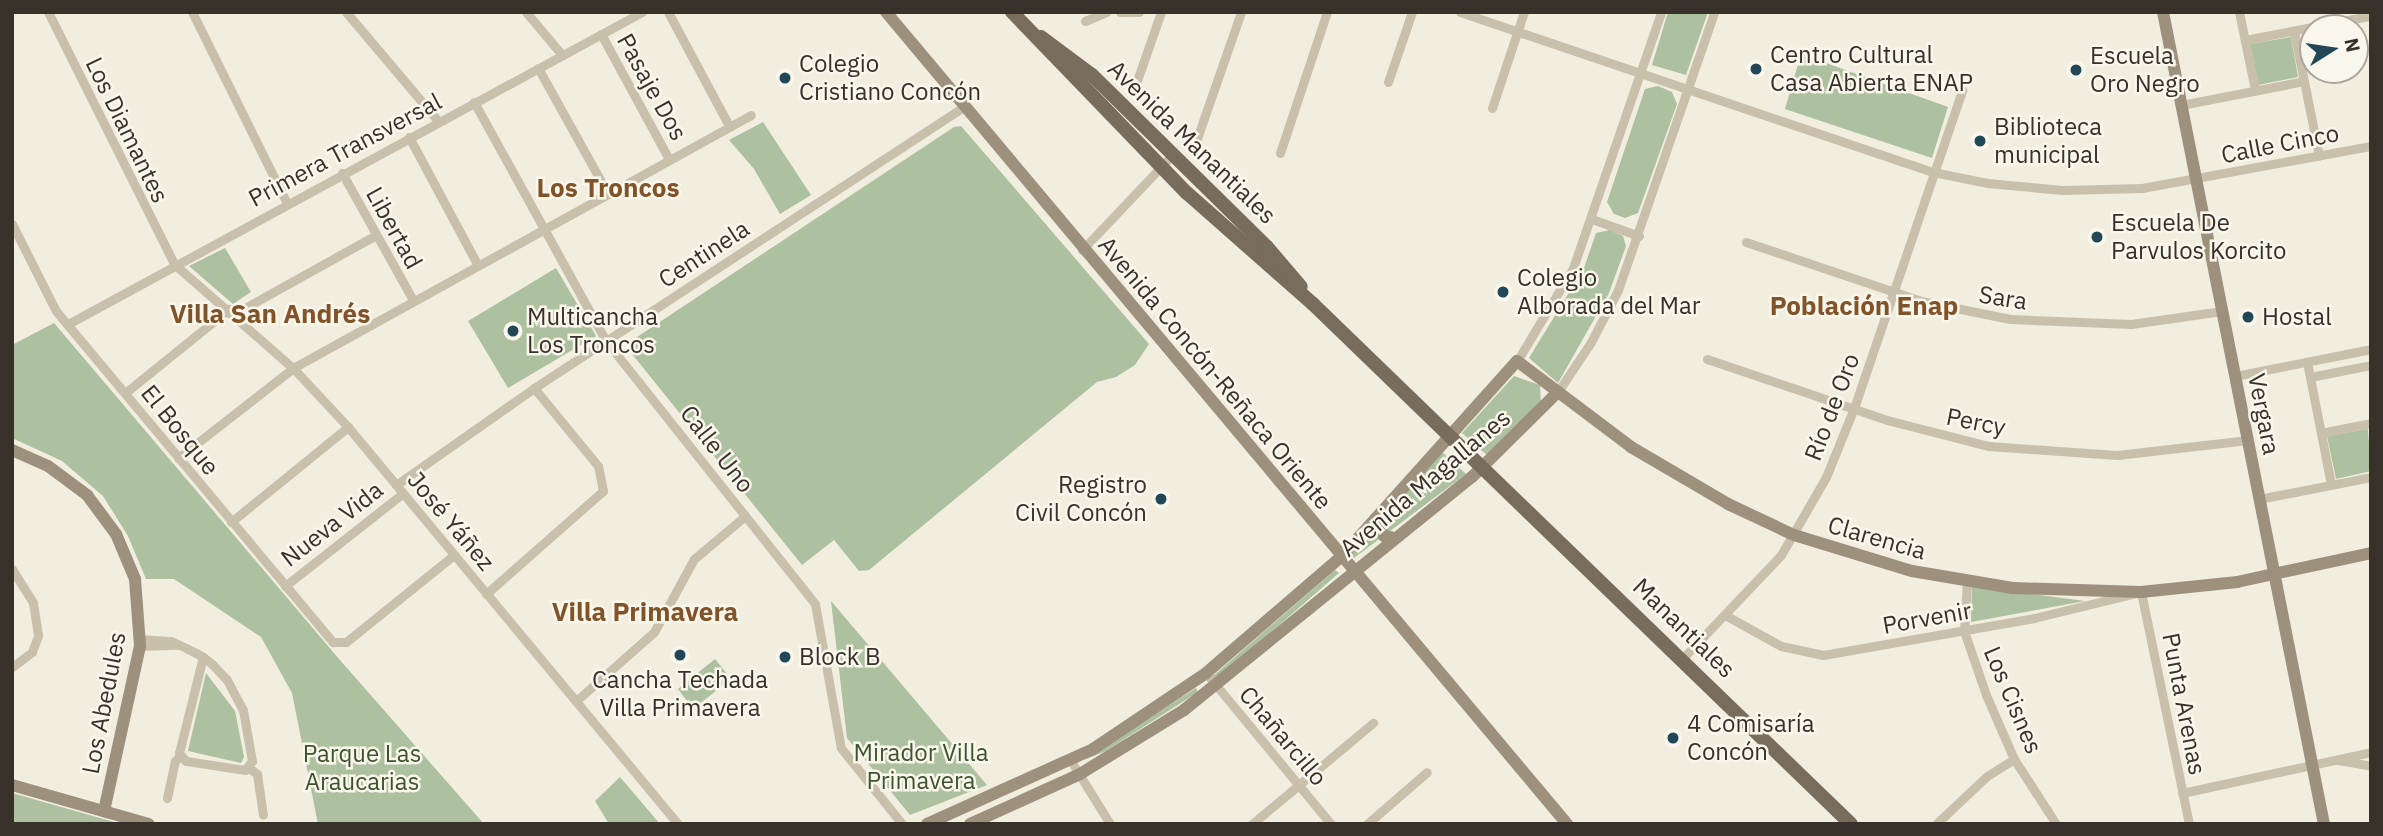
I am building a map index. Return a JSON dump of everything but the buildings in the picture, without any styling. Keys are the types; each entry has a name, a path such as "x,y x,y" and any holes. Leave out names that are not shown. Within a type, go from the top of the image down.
{"main road":[{"name":"Avenida Manantiales","path":"1012,12 1161,167 1313,304 1482,469"},
{"name":"Avenida Manantiales","path":"1026,26 1084,68 1267,247 1313,304"},
{"name":"Manantiales","path":"1482,469 1683,658 1851,824"}],"street":[{"name":"Los Diamantes","path":"48,12 174,264"},
{"path":"192,12 287,203"},
{"path":"346,12 438,121"},
{"path":"526,12 562,55"},
{"name":"Primera Transversal","path":"68,324 642,12"},
{"path":"668,12 729,126"},
{"name":"Avenida Concón-Reñaca Oriente","path":"887,12 1082,250 1567,824"},
{"path":"1092,17 1106,12"},
{"path":"1120,12 1139,12"},
{"path":"1133,92 1161,12"},
{"path":"1194,147 1241,12"},
{"path":"1280,153 1327,12"},
{"path":"1388,82 1412,12"},
{"name":"Calle Cinco","path":"1460,12 1933,172 1987,183 2062,190 2116,190 2196,180 2371,146"},
{"path":"1492,108 1524,12"},
{"name":"Avenida Magallanes","path":"927,824 1071,761 1129,728 1206,673 1342,556 1376,520 1517,361 1563,290 1592,219 1661,12"},
{"name":"Avenida Magallanes","path":"970,824 1080,774 1216,686 1353,570 1482,469 1557,393 1606,316 1639,236 1714,12"},
{"name":"Vergara","path":"2163,12 2324,824"},
{"path":"2239,12 2255,90"},
{"path":"2245,40 2299,30"},
{"path":"2294,31 2299,56"},
{"name":"Pasaje Dos","path":"601,34 669,159"},
{"path":"538,68 607,192"},
{"path":"2181,105 2299,82"},
{"path":"2305,84 2319,156"},
{"name":"Río de Oro","path":"1683,658 1725,615 1794,535 1826,477 1854,408 1962,90"},
{"name":"Calle Uno","path":"474,102 607,341 819,611 841,748 902,824"},
{"name":"Centinela","path":"399,489 534,388 965,106"},
{"path":"178,458 293,368 543,226 751,115"},
{"path":"409,137 477,264"},
{"path":"1082,250 1173,155"},
{"name":"Libertad","path":"342,173 412,300"},
{"path":"1592,219 1639,236"},
{"name":"El Bosque","path":"12,224 56,311 285,586 340,644 454,555"},
{"path":"125,393 232,312 376,235"},
{"name":"Sara","path":"1746,242 1892,292 1980,315 2070,325 2161,321 2222,311"},
{"name":"José Yáñez","path":"174,264 293,368 348,427 678,824"},
{"path":"2235,376 2371,349"},
{"name":"Percy","path":"1707,359 1954,439 2057,454 2147,454 2248,440"},
{"name":"Clarencia","path":"1517,361 1557,393 1665,468 1794,535 1878,563 1967,581 2041,590 2141,592 2215,585 2371,553"},
{"path":"2307,362 2331,484"},
{"path":"2310,377 2371,365"},
{"path":"486,594 603,491 598,466 534,388"},
{"path":"2321,433 2371,423"},
{"path":"231,522 348,427"},
{"name":"Los Abedules","path":"12,450 68,479 108,520 135,579 140,643 104,811"},
{"path":"2259,499 2371,477"},
{"name":"Nueva Vida","path":"285,586 399,489"},
{"path":"576,701 654,632 694,559 745,516"},
{"path":"1376,520 1384,536 1394,538"},
{"path":"12,569 33,603 38,636 32,653 12,667"},
{"name":"Los Cisnes","path":"1967,581 1964,631 2014,759 2056,824"},
{"name":"Porvenir","path":"1725,615 1781,646 1824,655 1964,631 2141,592"},
{"name":"Punta Arenas","path":"2141,592 2189,824"},
{"path":"140,643 177,645 203,657 219,671 238,698 252,761 248,767 240,771 180,756"},
{"path":"167,798 180,756 203,657"},
{"name":"Chañarcillo","path":"1206,673 1331,824"},
{"path":"1252,824 1373,723"},
{"path":"2182,793 2371,752"},
{"path":"1936,824 1987,776 2014,759"},
{"path":"2334,759 2371,765"},
{"path":"1071,761 1110,824"},
{"path":"248,767 257,774 263,815"},
{"path":"1367,824 1427,772"},
{"path":"12,785 149,824"}],"green space":[{"path":"1668,12 1708,12 1686,75 1652,65"},
{"path":"2291,37 2298,77 2258,85 2250,44"},
{"path":"1801,54 1948,107 1932,158 1785,109"},
{"path":"1658,86 1672,92 1677,104 1638,213 1625,218 1614,214 1607,202 1645,89"},
{"path":"763,122 811,195 780,214 754,169 729,140"},
{"path":"961,126 1149,344 1135,365 1116,377 1097,382 869,570 859,571 834,540 802,565 628,349 628,343 954,127"},
{"path":"1610,230 1623,236 1626,246 1609,293 1558,383 1529,358 1584,268 1596,233"},
{"path":"225,248 251,292 233,304 189,266"},
{"path":"556,268 596,336 508,388 468,321"},
{"name":"Parque Las Araucarias","path":"54,323 339,659 484,824 318,824 292,693 261,637 174,579 146,579 128,536 103,496 62,461 12,438 12,345"},
{"path":"1514,376 1540,385 1541,405 1488,456 1462,433"},
{"path":"2368,429 2371,471 2336,479 2327,436"},
{"path":"1441,451 1466,474 1354,558 1350,554 1399,511 1406,490"},
{"path":"1335,570 1339,573 1216,680 1213,676"},
{"path":"1972,586 2085,601 1971,622"},
{"name":"Mirador Villa Primavera","path":"831,601 987,785 910,815 847,738"},
{"path":"715,659 731,679 693,709 678,689"},
{"path":"206,673 235,711 244,757 241,763 188,751"},
{"path":"1196,688 1198,692 1106,751 1084,760"},
{"path":"620,777 660,824 609,824 595,801"},
{"path":"12,793 121,824 12,824"}],"place":[{"name":"Centro Cultural Casa Abierta ENAP","path":"1756,69"},
{"name":"Escuela Oro Negro","path":"2076,70"},
{"name":"Colegio Cristiano Concón","path":"785,78"},
{"name":"Biblioteca municipal","path":"1980,141"},
{"name":"Escuela De Parvulos Korcito","path":"2097,237"},
{"name":"Colegio Alborada del Mar","path":"1503,292"},
{"name":"Hostal","path":"2248,317"},
{"name":"Multicancha Los Troncos","path":"513,331"},
{"name":"Registro Civil Concón","path":"1161,499"},
{"name":"Cancha Techada Villa Primavera","path":"680,655"},
{"name":"Block B","path":"785,657"},
{"name":"4 Comisaría Concón","path":"1673,738"}],"district":[{"name":"Los Troncos","path":"608,188"},
{"name":"Población Enap","path":"1864,306"},
{"name":"Villa San Andrés","path":"270,314"},
{"name":"Villa Primavera","path":"645,612"}]}
